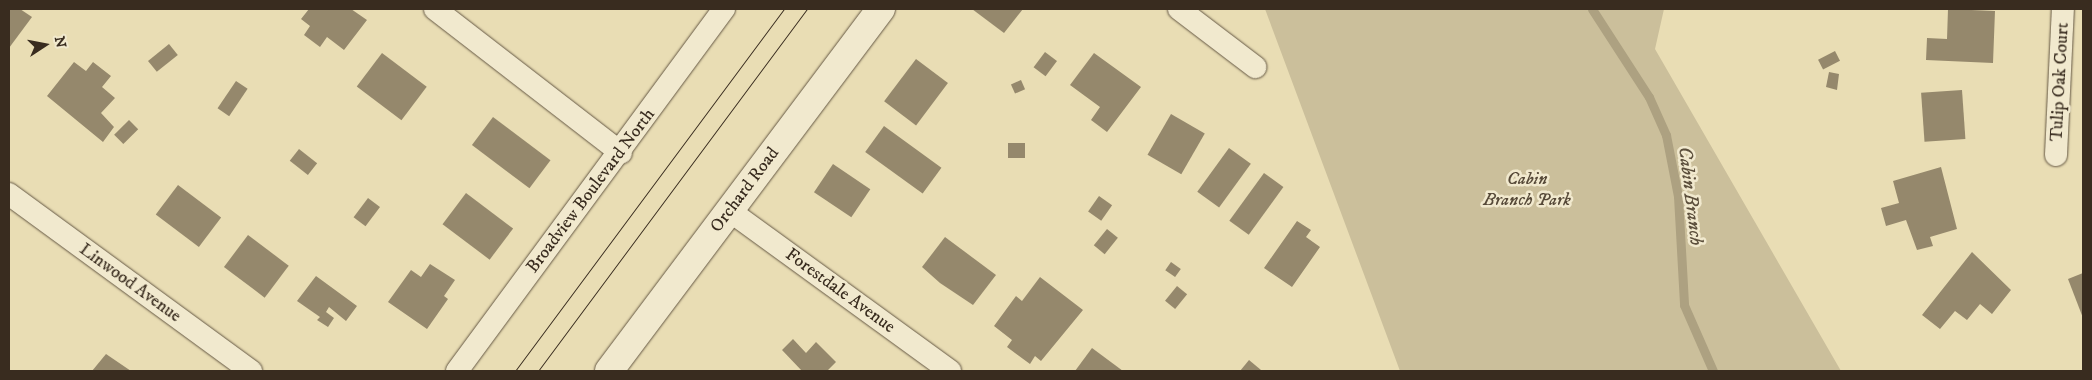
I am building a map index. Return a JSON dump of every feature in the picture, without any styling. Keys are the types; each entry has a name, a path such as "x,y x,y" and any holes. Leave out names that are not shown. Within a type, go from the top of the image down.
{"street":[{"path":"435,9 621,153"},
{"name":"Broadview Boulevard North","path":"457,371 621,153 724,9"},
{"name":"Orchard Road","path":"609,371 881,9"},
{"path":"1179,9 1255,66"},
{"name":"Tulip Oak Court","path":"2056,155 2063,9"},
{"name":"Linwood Avenue","path":"9,194 251,371"},
{"name":"Forestdale Avenue","path":"730,211 950,371"}],"green space":[{"name":"Cabin Branch Park","path":"1265,9 1664,9 1655,49 1841,371 1400,371"}],"building":[{"path":"9,9 20,9 32,17 9,48"},
{"path":"309,9 351,9 367,20 344,50 327,37 320,47 304,35 310,26 301,19"},
{"path":"972,9 1023,9 1004,33"},
{"path":"1948,9 1995,11 1993,63 1926,60 1927,38 1947,39"},
{"path":"169,44 178,55 157,72 148,61"},
{"path":"1835,51 1840,61 1823,69 1818,60"},
{"path":"1045,52 1057,61 1046,76 1034,67"},
{"path":"382,53 427,87 401,120 357,87"},
{"path":"1094,53 1141,87 1107,132 1091,120 1100,107 1070,85"},
{"path":"916,59 948,83 916,125 884,101"},
{"path":"74,62 86,71 93,62 111,76 102,87 115,98 101,113 114,127 103,142 47,96"},
{"path":"1829,72 1839,74 1837,90 1826,87"},
{"path":"1021,80 1025,89 1015,94 1011,84"},
{"path":"236,81 248,89 229,116 218,108"},
{"path":"1962,90 1965,139 1925,142 1921,93"},
{"path":"1171,114 1205,134 1181,174 1148,155"},
{"path":"493,117 551,160 529,188 472,145"},
{"path":"129,120 138,129 123,144 114,135"},
{"path":"884,126 941,168 923,194 865,152"},
{"path":"1008,143 1025,143 1025,158 1008,158"},
{"path":"1229,148 1251,164 1219,208 1197,192"},
{"path":"299,149 317,163 308,175 290,161"},
{"path":"833,164 870,189 851,217 814,192"},
{"path":"1941,167 1957,229 1930,237 1933,246 1917,250 1906,220 1886,226 1881,208 1899,203 1893,181"},
{"path":"1264,173 1283,187 1249,235 1229,221"},
{"path":"178,185 221,217 199,247 156,215"},
{"path":"466,193 513,229 490,260 443,224"},
{"path":"1099,196 1112,205 1101,221 1088,212"},
{"path":"368,198 380,207 366,226 354,217"},
{"path":"1297,221 1311,230 1306,237 1320,247 1292,287 1264,268"},
{"path":"1107,229 1118,238 1105,254 1094,245"},
{"path":"248,235 289,266 265,298 224,267"},
{"path":"945,237 996,275 973,305 940,283 922,267"},
{"path":"1972,252 2011,290 1992,314 1980,304 1967,320 1955,311 1940,329 1922,315"},
{"path":"1171,262 1181,269 1175,277 1165,270"},
{"path":"430,264 455,280 444,296 448,299 427,329 388,302 411,270 421,277"},
{"path":"2083,273 2083,318 2068,279"},
{"path":"316,276 357,306 346,321 329,307 326,312 334,318 328,327 317,320 320,317 297,301"},
{"path":"1040,277 1083,310 1041,361 1035,356 1030,364 1007,347 1012,340 994,326 1016,296 1022,301"},
{"path":"1177,286 1187,294 1175,309 1165,301"},
{"path":"793,339 806,353 816,342 836,362 827,371 802,371 782,350"},
{"path":"1092,348 1123,371 1075,371"},
{"path":"106,354 131,371 92,371"},
{"path":"1249,360 1261,370 1240,371"}],"waterway":[{"name":"Cabin Branch","path":"1592,9 1649,97 1666,135 1678,196 1684,305 1713,371"}],"tram line":[{"path":"515,371 784,9"},
{"path":"538,371 807,9"}]}
